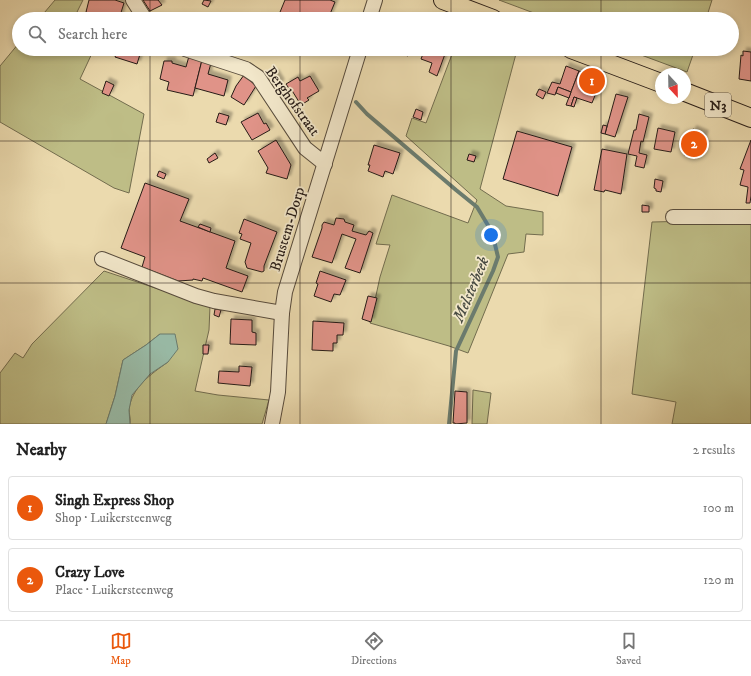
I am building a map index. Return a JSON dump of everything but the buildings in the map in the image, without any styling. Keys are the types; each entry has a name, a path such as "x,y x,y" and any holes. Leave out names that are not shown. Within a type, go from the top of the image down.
{"main road":[{"path":"443,0 475,12"},
{"path":"590,56 655,81"},
{"name":"N3","path":"691,94 751,118"}],"street":[{"path":"132,0 140,12"},
{"path":"371,12 375,0"},
{"name":"Berghofstraat","path":"206,56 246,69 258,77 305,148 325,164"},
{"name":"Brustem-Dorp","path":"272,424 278,392 282,313 285,292 358,56"},
{"path":"674,217 751,217"},
{"path":"102,259 208,299 282,313"}],"shaded area":[{"path":"55,0 83,0 77,12 45,12"},
{"path":"499,0 712,0 708,12 531,12"},
{"path":"12,51 12,56 91,56 80,79 144,114 129,193 114,188 0,122 0,66"},
{"path":"451,56 515,56 480,189 506,206 543,212 543,235 526,234 524,252 508,254 468,353 370,323 380,277 390,245 376,244 392,195 468,223 477,200 406,136 412,118 426,123"},
{"path":"644,56 693,56 688,68 676,68"},
{"path":"734,220 751,222 751,424 672,424 676,402 632,394 652,222"},
{"path":"104,271 210,306 209,330 195,391 269,400 262,424 130,424 129,409 134,394 149,376 168,362 160,334 123,360 115,396 106,424 0,424 0,373 15,353 23,358 32,344"},
{"path":"160,334 175,334 178,349 168,362 150,374 132,395 129,410 130,424 106,424 115,396 123,360"},
{"path":"473,390 491,393 487,424 472,424"}],"waterway":[{"name":"Melsterbeek","path":"356,102 367,114 477,207 492,232 498,257 456,351 449,424"}],"place":[{"name":"Singh Express Shop","path":"592,81"},
{"name":"Crazy Love","path":"694,144"}]}
